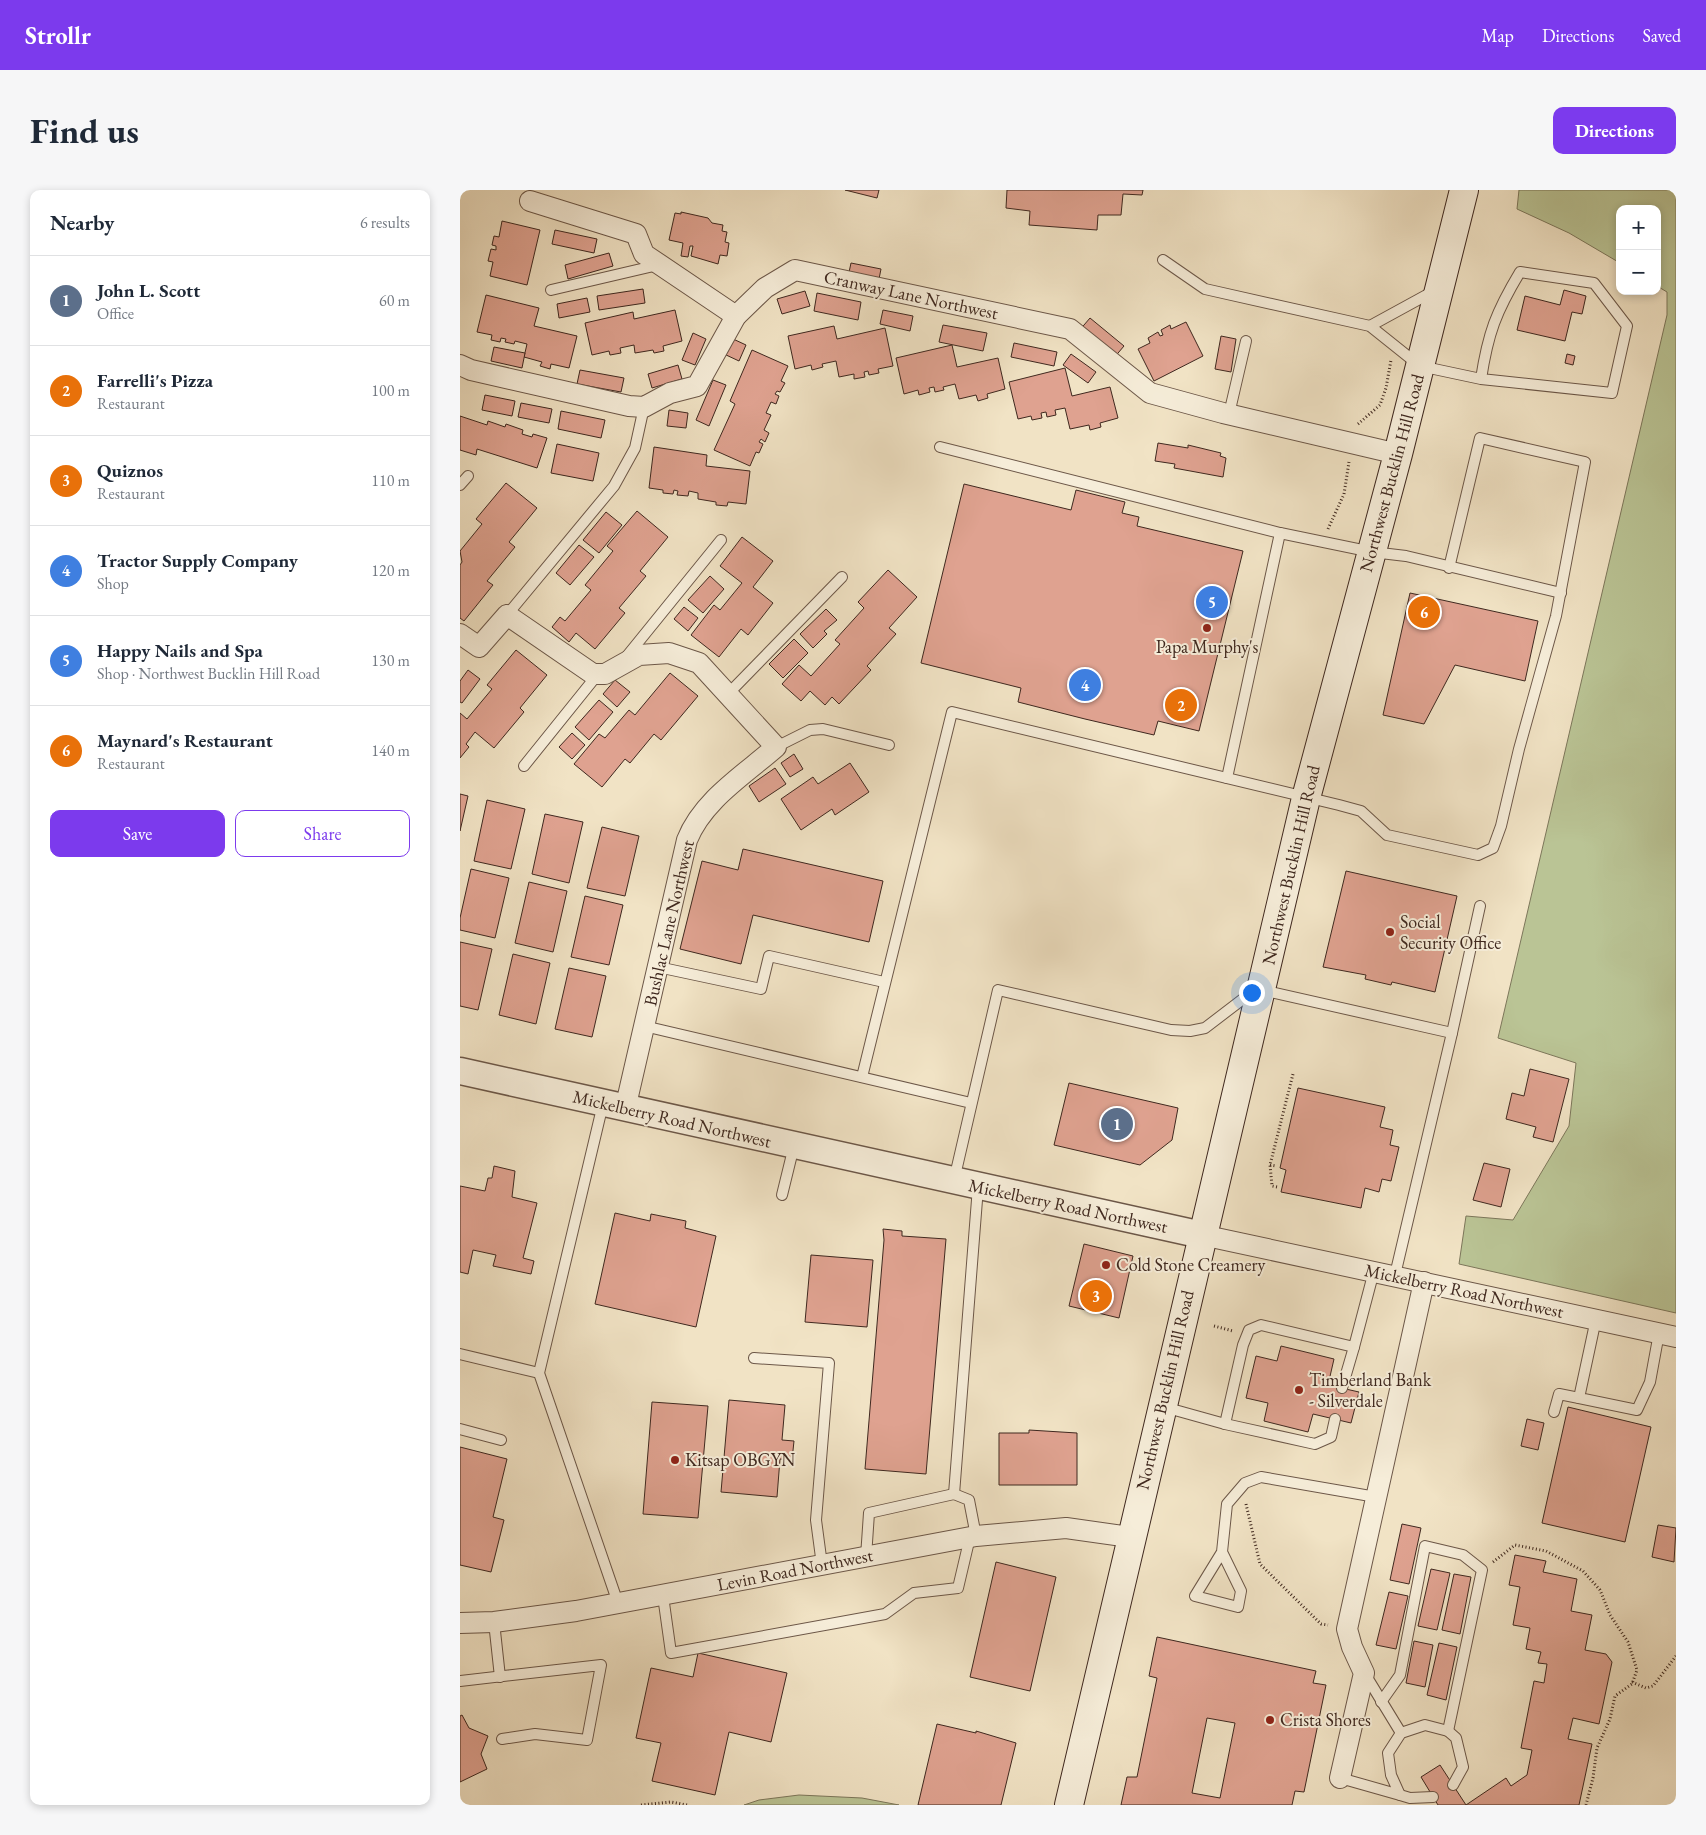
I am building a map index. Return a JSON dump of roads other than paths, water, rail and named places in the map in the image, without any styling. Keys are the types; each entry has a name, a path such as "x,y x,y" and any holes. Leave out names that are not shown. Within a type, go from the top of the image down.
{"main road":[{"name":"Northwest Bucklin Hill Road","path":"1069,1805 1130,1538 1306,798 1398,454 1464,190"}],"street":[{"path":"530,201 636,234 644,254 736,316"},
{"name":"Cranway Lane Northwest","path":"644,407 670,393 697,386 736,316 765,288 795,270 1070,329 1150,393 1229,414 1398,454"},
{"path":"460,366 543,387 629,406 644,407"},
{"path":"460,634 479,647 507,615 593,674 607,672 640,655 669,653 699,663 776,747"},
{"name":"Bushlac Lane Northwest","path":"614,1106 644,1026 687,840 692,828 704,809 776,747"},
{"name":"Mickelberry Road Northwest","path":"460,1071 966,1184 1668,1335"},
{"path":"1340,1778 1364,1673 1352,1647 1347,1629 1424,1282"},
{"name":"Levin Road Northwest","path":"460,1623 494,1622 618,1604 973,1536 1066,1528 1130,1538"}],"lane":[{"path":"1163,260 1205,289 1370,326 1420,366 1480,379 1612,393 1627,326 1594,283 1520,272 1501,303 1487,339 1480,379"},
{"path":"551,290 658,265"},
{"path":"1370,326 1439,289"},
{"path":"1229,414 1246,342"},
{"path":"507,615 614,486 635,448 644,407"},
{"path":"862,1077 952,712 1361,811 1387,835 1478,855 1493,848 1501,826 1561,594 1585,462 1480,438 1449,568"},
{"path":"940,447 1280,533 1372,552 1406,556 1561,594"},
{"path":"460,485 468,476"},
{"path":"1227,778 1280,533"},
{"path":"524,766 720,540"},
{"path":"728,694 842,577"},
{"path":"776,747 810,730 823,729 889,745"},
{"path":"1395,1276 1480,906"},
{"path":"658,967 761,990 769,956 884,982"},
{"path":"954,1494 971,1103 998,990 1171,1030 1190,1031 1205,1028 1262,987 1452,1033"},
{"path":"644,1026 971,1103"},
{"path":"614,1106 539,1373 618,1604"},
{"path":"782,1195 794,1146"},
{"path":"1342,1388 1374,1271"},
{"path":"1579,1398 1596,1319"},
{"path":"1225,1424 1243,1345 1249,1330 1261,1325 1354,1347"},
{"path":"1554,1412 1559,1394 1637,1410 1668,1335"},
{"path":"460,1354 539,1373"},
{"path":"754,1358 829,1363 816,1520 822,1566"},
{"path":"1162,1406 1225,1424 1316,1444 1330,1438 1335,1419"},
{"path":"460,1429 501,1440"},
{"path":"1222,1552 1241,1591 1238,1607 1195,1596 1222,1552 1227,1504 1245,1483 1261,1477 1376,1497"},
{"path":"663,1596 671,1653 885,1614 914,1593 958,1588 973,1536 968,1500 954,1494 869,1513 866,1557"},
{"path":"1381,1702 1400,1675 1425,1546 1463,1555 1482,1570 1448,1731"},
{"path":"494,1622 500,1678"},
{"path":"460,1681 500,1678 601,1665 587,1740 534,1734 502,1739"},
{"path":"1364,1673 1401,1733"},
{"path":"1400,1795 1391,1775 1388,1753 1401,1733 1425,1725 1448,1731 1456,1738 1463,1767 1453,1785"},
{"path":"1340,1778 1410,1798 1433,1797"}],"place":[{"name":"Happy Nails and Spa","path":"1212,602"},
{"name":"Maynard's Restaurant","path":"1424,612"},
{"name":"Papa Murphy's","path":"1207,628"},
{"name":"Tractor Supply Company","path":"1085,685"},
{"name":"Farrelli's Pizza","path":"1181,705"},
{"name":"Social Security Office","path":"1390,932"},
{"name":"John L. Scott","path":"1117,1124"},
{"name":"Cold Stone Creamery","path":"1106,1265"},
{"name":"Quiznos","path":"1096,1296"},
{"name":"Timberland Bank - Silverdale","path":"1299,1390"},
{"name":"Kitsap OBGYN","path":"675,1460"},
{"name":"Crista Shores","path":"1270,1720"}]}
